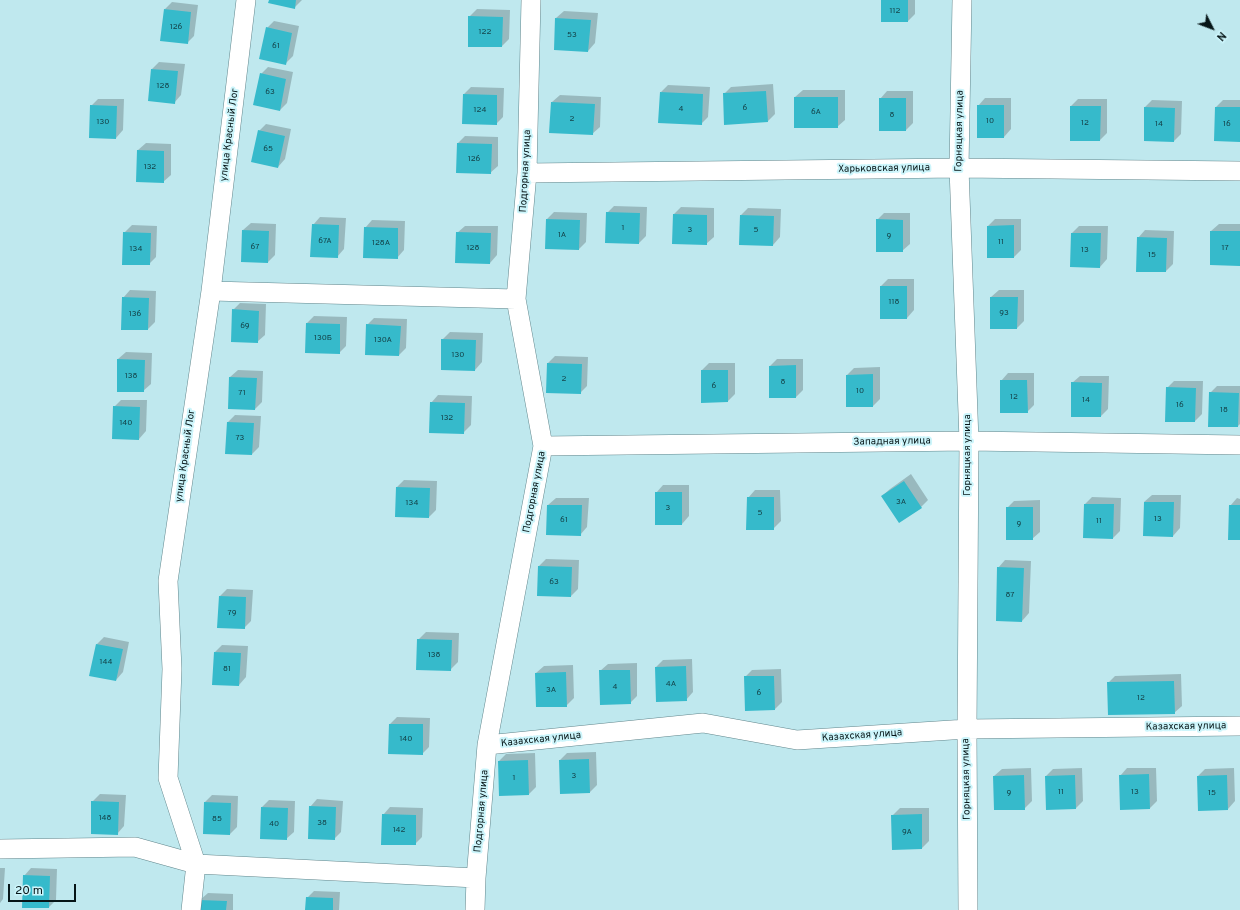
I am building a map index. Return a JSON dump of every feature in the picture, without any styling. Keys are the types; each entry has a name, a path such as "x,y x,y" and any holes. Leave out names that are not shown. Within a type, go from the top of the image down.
{"street":[{"name":"улица Красный Лог","path":"192,910 196,864 168,778 172,669 168,581 210,291 246,0"},
{"name":"Подгорная улица","path":"475,910 476,878 487,745 543,446 516,299 527,173 531,0"},
{"name":"Горняцкая улица","path":"962,0 959,168 968,441 968,910"},
{"name":"Харьковская улица","path":"527,173 959,168 1240,171"},
{"path":"210,291 516,299"},
{"name":"Западная улица","path":"543,446 968,441 1240,445"},
{"name":"Казахская улица","path":"487,745 703,723 797,740 967,729 1240,726"},
{"path":"0,849 135,847 196,864 476,878"}],"building":[{"path":"269,0 296,0 295,9 268,3"},
{"path":"881,0 908,0 908,22 881,22"},
{"path":"164,9 191,12 188,44 160,41"},
{"path":"468,16 503,17 502,47 468,47"},
{"path":"555,18 591,20 588,52 554,50"},
{"path":"266,27 292,33 286,65 259,59"},
{"path":"151,69 178,71 175,104 148,101"},
{"path":"260,73 286,79 280,111 253,105"},
{"path":"766,91 768,122 724,125 723,93"},
{"path":"660,92 703,94 702,125 658,123"},
{"path":"463,94 497,95 497,125 462,124"},
{"path":"794,97 838,97 838,128 794,128"},
{"path":"879,98 906,98 906,131 879,131"},
{"path":"551,102 595,104 593,135 549,133"},
{"path":"90,105 117,106 116,139 89,138"},
{"path":"977,105 1004,105 1004,138 977,138"},
{"path":"1070,106 1101,106 1100,141 1070,141"},
{"path":"1144,107 1175,108 1174,142 1144,141"},
{"path":"1215,107 1240,107 1240,142 1214,141"},
{"path":"258,130 285,136 278,168 251,162"},
{"path":"457,143 492,144 491,174 456,173"},
{"path":"137,150 164,151 164,183 136,182"},
{"path":"606,212 640,213 639,244 605,243"},
{"path":"673,214 707,215 707,245 672,244"},
{"path":"740,215 774,216 773,246 739,245"},
{"path":"546,219 580,220 579,250 545,249"},
{"path":"876,219 903,220 903,252 876,252"},
{"path":"312,224 339,225 338,258 310,257"},
{"path":"1014,225 1014,258 987,258 987,226"},
{"path":"364,227 398,228 398,259 363,258"},
{"path":"242,230 269,231 268,263 241,262"},
{"path":"1210,231 1240,231 1240,266 1210,265"},
{"path":"123,232 151,233 150,265 122,265"},
{"path":"456,232 491,233 490,264 455,263"},
{"path":"1071,233 1101,233 1100,268 1070,267"},
{"path":"1137,237 1167,238 1166,272 1136,272"},
{"path":"880,286 907,286 907,319 880,319"},
{"path":"122,297 149,298 148,330 121,330"},
{"path":"990,297 1018,297 1017,329 990,329"},
{"path":"232,309 259,311 258,343 231,342"},
{"path":"306,323 340,324 340,354 305,353"},
{"path":"366,324 401,326 399,356 365,355"},
{"path":"441,339 476,340 475,371 441,370"},
{"path":"117,359 145,360 144,392 117,392"},
{"path":"547,363 582,364 581,394 546,393"},
{"path":"796,365 796,398 769,398 769,366"},
{"path":"701,370 728,370 728,402 701,403"},
{"path":"873,374 873,407 846,407 846,375"},
{"path":"229,377 257,378 255,410 228,409"},
{"path":"1000,380 1027,380 1028,413 1000,413"},
{"path":"1071,382 1102,383 1101,417 1071,417"},
{"path":"1166,387 1196,388 1195,422 1165,422"},
{"path":"1209,392 1239,393 1238,427 1208,427"},
{"path":"430,402 465,403 464,434 429,433"},
{"path":"113,406 140,407 139,440 112,439"},
{"path":"227,422 254,423 252,455 225,454"},
{"path":"904,481 922,508 899,523 881,496"},
{"path":"396,487 430,488 429,518 395,517"},
{"path":"655,492 682,492 682,525 655,525"},
{"path":"747,497 774,497 774,530 746,530"},
{"path":"1144,502 1174,502 1173,537 1143,536"},
{"path":"1084,504 1114,504 1113,539 1083,538"},
{"path":"547,505 582,505 581,536 546,535"},
{"path":"1229,505 1240,505 1240,540 1228,540"},
{"path":"1006,507 1033,507 1033,540 1006,540"},
{"path":"538,566 572,567 571,597 537,596"},
{"path":"997,567 1024,568 1022,622 996,621"},
{"path":"219,596 246,597 245,629 217,628"},
{"path":"417,639 452,640 451,671 416,670"},
{"path":"96,644 123,649 116,681 89,676"},
{"path":"214,652 241,653 239,686 212,685"},
{"path":"686,666 687,701 656,702 655,667"},
{"path":"599,670 630,670 631,704 600,705"},
{"path":"566,672 567,707 536,707 535,673"},
{"path":"744,676 774,676 775,710 745,711"},
{"path":"1174,681 1175,714 1108,715 1107,682"},
{"path":"389,724 423,724 423,755 388,754"},
{"path":"589,759 590,793 560,794 559,760"},
{"path":"528,760 529,795 499,796 498,761"},
{"path":"1149,774 1150,809 1120,810 1119,775"},
{"path":"1024,775 1025,810 994,810 993,776"},
{"path":"1075,775 1076,809 1046,810 1045,776"},
{"path":"1227,775 1228,810 1198,811 1197,776"},
{"path":"91,801 119,802 118,835 91,834"},
{"path":"204,802 231,803 230,835 203,834"},
{"path":"309,806 336,807 335,840 308,839"},
{"path":"261,807 288,808 287,840 260,839"},
{"path":"382,814 416,815 416,845 381,845"},
{"path":"922,814 922,849 892,850 891,815"},
{"path":"23,875 50,876 49,908 22,908"},
{"path":"306,897 333,898 333,910 305,910"},
{"path":"199,900 227,901 226,910 199,910"}]}
